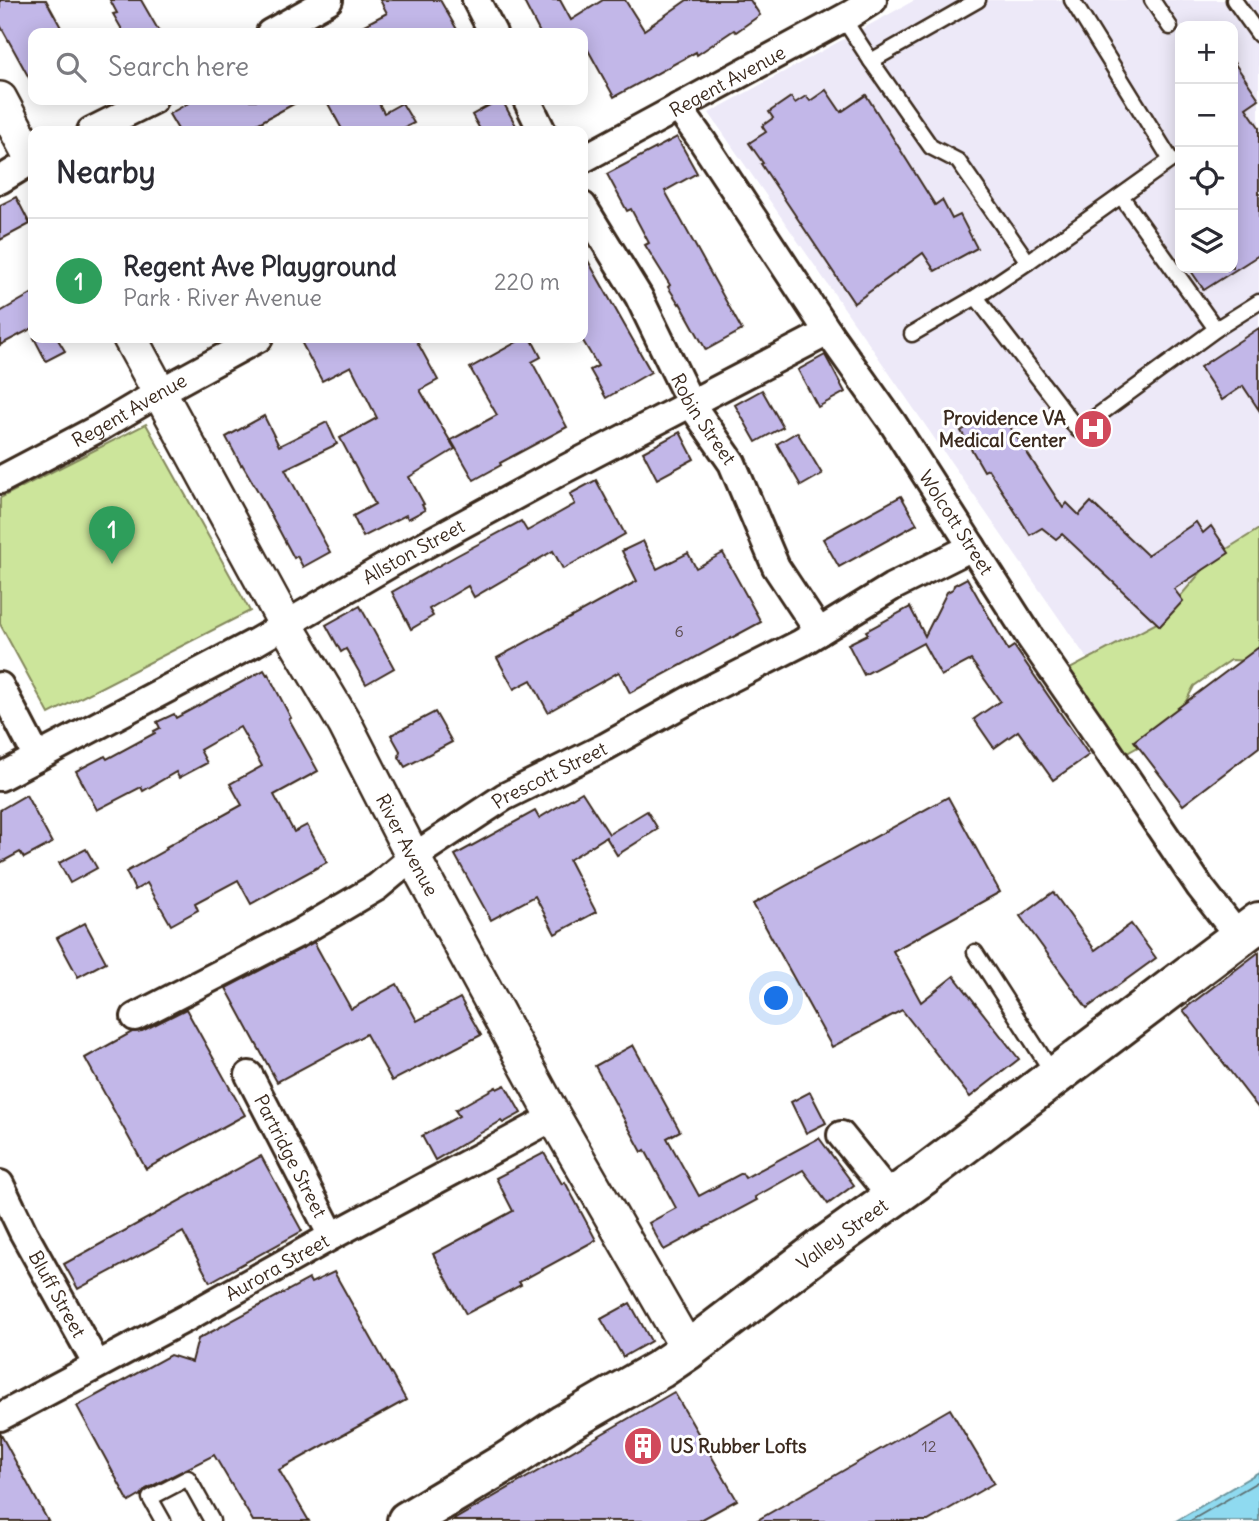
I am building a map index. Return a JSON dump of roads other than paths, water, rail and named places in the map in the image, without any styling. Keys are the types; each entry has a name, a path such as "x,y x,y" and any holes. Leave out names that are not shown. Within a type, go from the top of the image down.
{"main road":[{"name":"Valley Street","path":"407,1521 688,1350 1249,929"}],"street":[{"path":"279,28 329,0"},
{"path":"475,0 490,28"},
{"name":"Regent Avenue","path":"588,156 852,8"},
{"path":"0,99 28,152"},
{"path":"101,126 143,105"},
{"path":"529,105 540,126"},
{"name":"Wolcott Street","path":"678,107 828,332 892,422 1029,636 1200,887 1249,929"},
{"path":"0,180 28,164"},
{"name":"Robin Street","path":"588,214 639,297 691,404 732,463 776,567 819,632"},
{"name":"Allston Street","path":"0,777 286,625 395,561 550,477 828,332"},
{"name":"River Avenue","path":"133,343 286,625 345,724 554,1117 688,1350"},
{"name":"Regent Avenue","path":"0,480 250,343"},
{"name":"Prescott Street","path":"135,1017 299,933 377,887 413,856 504,797 605,747 819,632 892,587 972,547"},
{"path":"0,686 37,757"},
{"name":"Partridge Street","path":"249,1075 332,1236"},
{"name":"Aurora Street","path":"0,1417 554,1117"},
{"path":"841,1135 892,1198"},
{"name":"Bluff Street","path":"0,1184 23,1232 97,1365"}],"lane":[{"path":"871,61 978,0"},
{"path":"912,334 976,297 1028,262 1171,159 1072,0"},
{"path":"1152,0 1170,27"},
{"path":"1234,0 1259,35"},
{"path":"852,8 871,61 931,147 958,161 1028,262"},
{"path":"1121,196 1216,329"},
{"path":"976,297 1078,430 1216,329 1259,302"},
{"path":"975,952 1054,1076"},
{"path":"163,1521 150,1498 188,1478 212,1521"}],"water":[{"path":"1259,1472 1259,1521 1176,1521"}],"place":[{"name":"Providence VA Medical Center","path":"1093,429"},
{"name":"Regent Ave Playground","path":"112,564"},
{"name":"US Rubber Lofts","path":"643,1446"}]}
